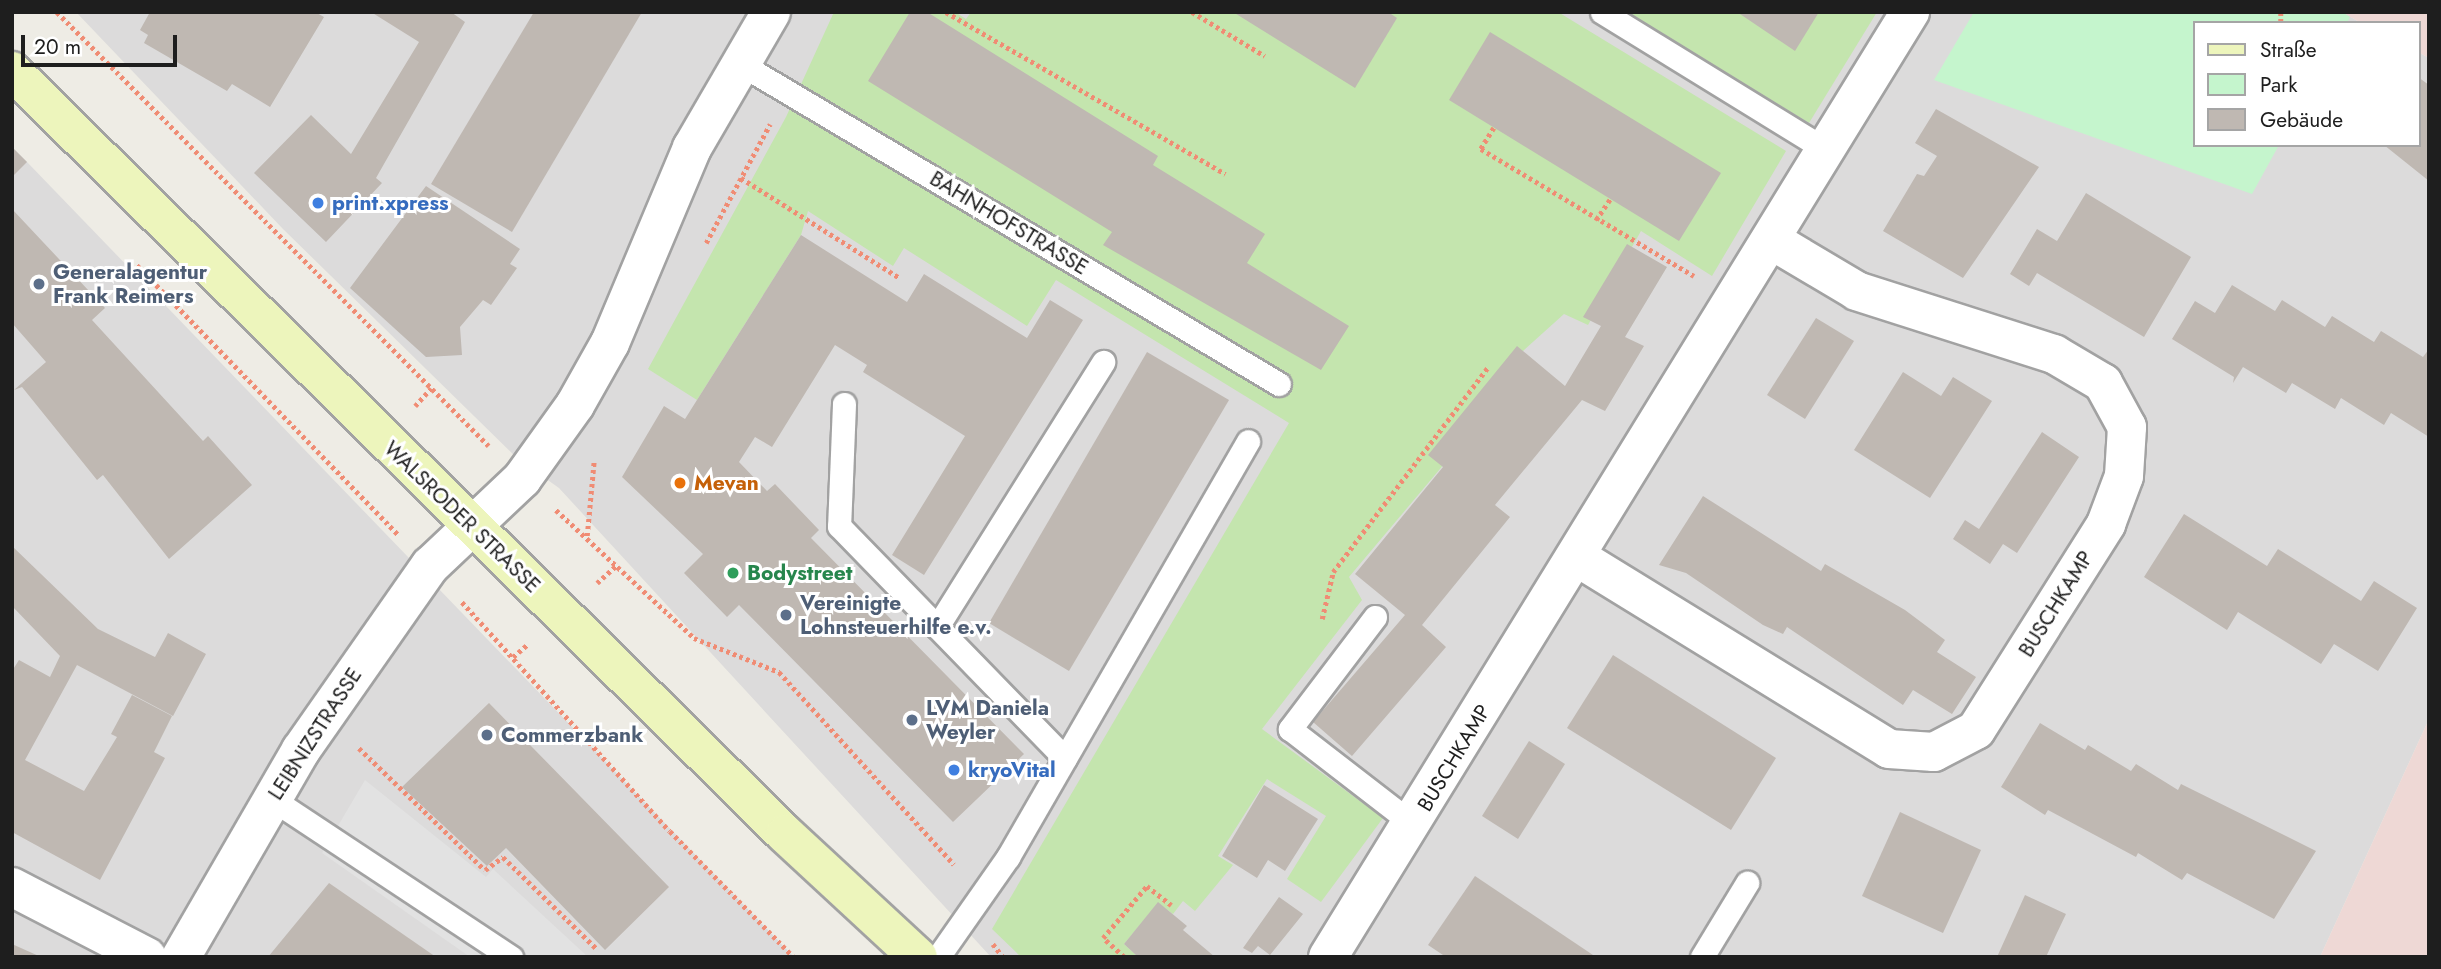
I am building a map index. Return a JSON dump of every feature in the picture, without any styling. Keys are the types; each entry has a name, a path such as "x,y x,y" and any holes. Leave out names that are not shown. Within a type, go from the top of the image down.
{"street":[{"path":"472,527 522,479 575,405 610,343 692,148 771,12"},
{"name":"BUSCHKAMP","path":"1328,957 1413,825 1910,12"},
{"name":"WALSRODER STRASSE","path":"12,71 472,527 918,957"},
{"name":"BUSCHKAMP","path":"1577,557 1889,749 1934,751 1976,730 2106,524 2124,476 2127,427 2103,383 2054,354 1857,291 1771,240"},
{"name":"LEIBNIZSTRASSE","path":"181,957 272,799 325,716 430,566 472,527"},
{"path":"12,887 147,957"}],"lane":[{"path":"1602,12 1826,150"},
{"name":"BAHNHOFSTRASSE","path":"739,63 1279,384"},
{"path":"937,627 1102,362"},
{"path":"844,404 839,526 1065,758"},
{"path":"938,957 1008,857 1248,442"},
{"path":"1375,617 1290,729 1413,825"},
{"path":"272,799 511,957"},
{"path":"1702,957 1747,883"}],"path":[{"path":"946,12 1225,174"},
{"path":"1192,12 1265,56"},
{"path":"1494,128 1481,149 1734,300"},
{"path":"741,178 900,278"},
{"path":"1596,220 1610,199"},
{"path":"1329,678 1320,631 1333,572 1488,367"},
{"path":"325,716 485,870 503,857 596,948"},
{"path":"1124,957 1103,938 1147,886 1171,905"}],"shaded area":[{"path":"76,12 2342,12 2358,21 2192,21 2192,147 2420,147 2420,53 2429,58 2429,719 2320,957 991,957 559,488 518,459 283,229"},
{"path":"2342,12 2429,12 2429,58 2420,53 2420,21 2358,21"},
{"path":"12,147 27,162 794,957 12,957"},
{"path":"2429,719 2429,957 2320,957"},
{"path":"365,780 486,877 493,869 588,957 470,957 322,853"}],"green space":[{"path":"834,12 955,12 966,19 971,12 1558,12 1786,151 1712,276 1641,231 1588,325 1564,314 1523,351 1445,463 1349,577 1362,600 1262,729 1383,818 1321,902 1287,879 1326,816 1267,779 1218,856 1233,865 1195,911 1183,901 1173,914 1158,903 1124,944 1138,957 1021,957 992,929 1289,423 1056,280 1027,326 904,248 893,266 808,211 801,235 697,400 648,369 786,117"},
{"path":"1626,12 1877,12 1809,123"},
{"path":"1974,12 2342,12 2350,17 2348,21 2192,21 2192,147 2278,147 2252,194 1934,80"}],"building":[{"path":"150,12 315,12 324,17 270,107 232,84 227,91 144,43 148,35 140,30"},
{"path":"371,12 451,12 465,22 376,178 382,183 326,242 254,173 311,115 351,154 419,42"},
{"path":"534,12 642,12 512,232 431,184"},
{"path":"910,12 927,12 1158,156 1153,165 1265,234 1247,263 1349,326 1321,370 1103,245 1112,232 868,81"},
{"path":"1233,12 1388,12 1397,18 1355,88"},
{"path":"1737,12 1819,12 1795,51"},
{"path":"1490,32 1721,173 1679,241 1449,100"},
{"path":"2420,78 2429,85 2429,181 2386,147 2420,147"},
{"path":"1936,109 2039,167 1963,278 1883,231 1917,174 1924,176 1937,156 1915,143"},
{"path":"12,147 27,162 12,177"},
{"path":"426,186 520,249 510,264 517,268 491,305 483,300 460,327 462,355 426,357 350,288"},
{"path":"2086,193 2191,257 2144,337 2037,273 2029,286 2010,274 2037,229 2057,241"},
{"path":"12,209 105,308 92,320 203,441 208,436 252,485 169,559 103,475 97,480 22,387 14,390 46,362 12,323"},
{"path":"801,235 907,302 924,274 1027,338 1050,300 1083,320 924,575 892,555 965,436 863,372 867,365 835,345 772,447 755,437 739,462 767,491 775,484 819,530 811,538 1024,754 953,822 739,605 727,617 684,573 703,554 622,477 664,406 685,419"},
{"path":"1627,244 1667,267 1625,337 1644,346 1605,411 1582,400 1495,505 1510,517 1422,625 1446,647 1352,756 1313,722 1405,615 1355,574 1443,467 1428,455 1517,346 1565,386 1601,326 1583,317"},
{"path":"2232,285 2275,311 2282,300 2325,327 2332,316 2374,342 2381,331 2423,357 2429,349 2429,437 2391,413 2384,425 2341,398 2335,409 2292,383 2286,393 2243,367 2233,383 2234,377 2172,339 2195,301 2215,313"},
{"path":"1816,318 1854,341 1805,419 1767,395"},
{"path":"1147,352 1229,400 1069,671 989,623"},
{"path":"1903,372 1941,396 1953,377 1992,401 1930,498 1854,450"},
{"path":"2042,432 2079,457 2017,553 2003,544 1990,564 1953,539 1965,520 1979,529"},
{"path":"1703,496 1821,571 1825,564 1905,610 1945,640 1937,652 1976,677 1952,714 1913,690 1903,705 1787,627 1783,634 1763,625 1686,573 1659,565"},
{"path":"2184,514 2267,566 2278,549 2361,601 2374,581 2417,608 2378,671 2334,644 2321,664 2238,612 2227,630 2144,577"},
{"path":"12,546 98,629 155,657 168,633 206,654 173,716 77,665 25,760 84,791 117,737 111,734 132,695 172,716 154,752 165,758 100,880 12,832 12,671 19,660 50,677 60,656 12,606"},
{"path":"1613,655 1776,758 1731,830 1567,728"},
{"path":"489,703 669,887 605,950 506,848 487,866 402,787"},
{"path":"2040,723 2085,750 2088,745 2131,771 2136,764 2178,790 2181,784 2316,851 2274,919 2187,873 2182,880 2138,853 2136,857 2048,810 2045,815 2001,787"},
{"path":"1529,741 1565,764 1518,839 1482,816"},
{"path":"1264,785 1318,819 1285,871 1268,860 1257,878 1222,856"},
{"path":"1900,812 1981,850 1943,933 1862,896"},
{"path":"1475,876 1596,957 1446,957 1428,945"},
{"path":"329,883 436,957 268,957"},
{"path":"2025,895 2066,914 2046,957 1997,957"},
{"path":"1279,897 1303,914 1270,955 1258,946 1252,953 1243,948"},
{"path":"1158,902 1187,926 1183,930 1215,957 1138,957 1124,944"},
{"path":"12,944 41,957 12,957"}],"place":[{"name":"print.xpress","path":"318,203"},
{"name":"Generalagentur Frank Reimers","path":"39,284"},
{"name":"Mevan","path":"680,483"},
{"name":"Bodystreet","path":"733,573"},
{"name":"Vereinigte Lohnsteuerhilfe e.v.","path":"786,615"},
{"name":"LVM Daniela Weyler","path":"912,720"},
{"name":"Commerzbank","path":"487,735"},
{"name":"kryoVital","path":"954,770"}]}
